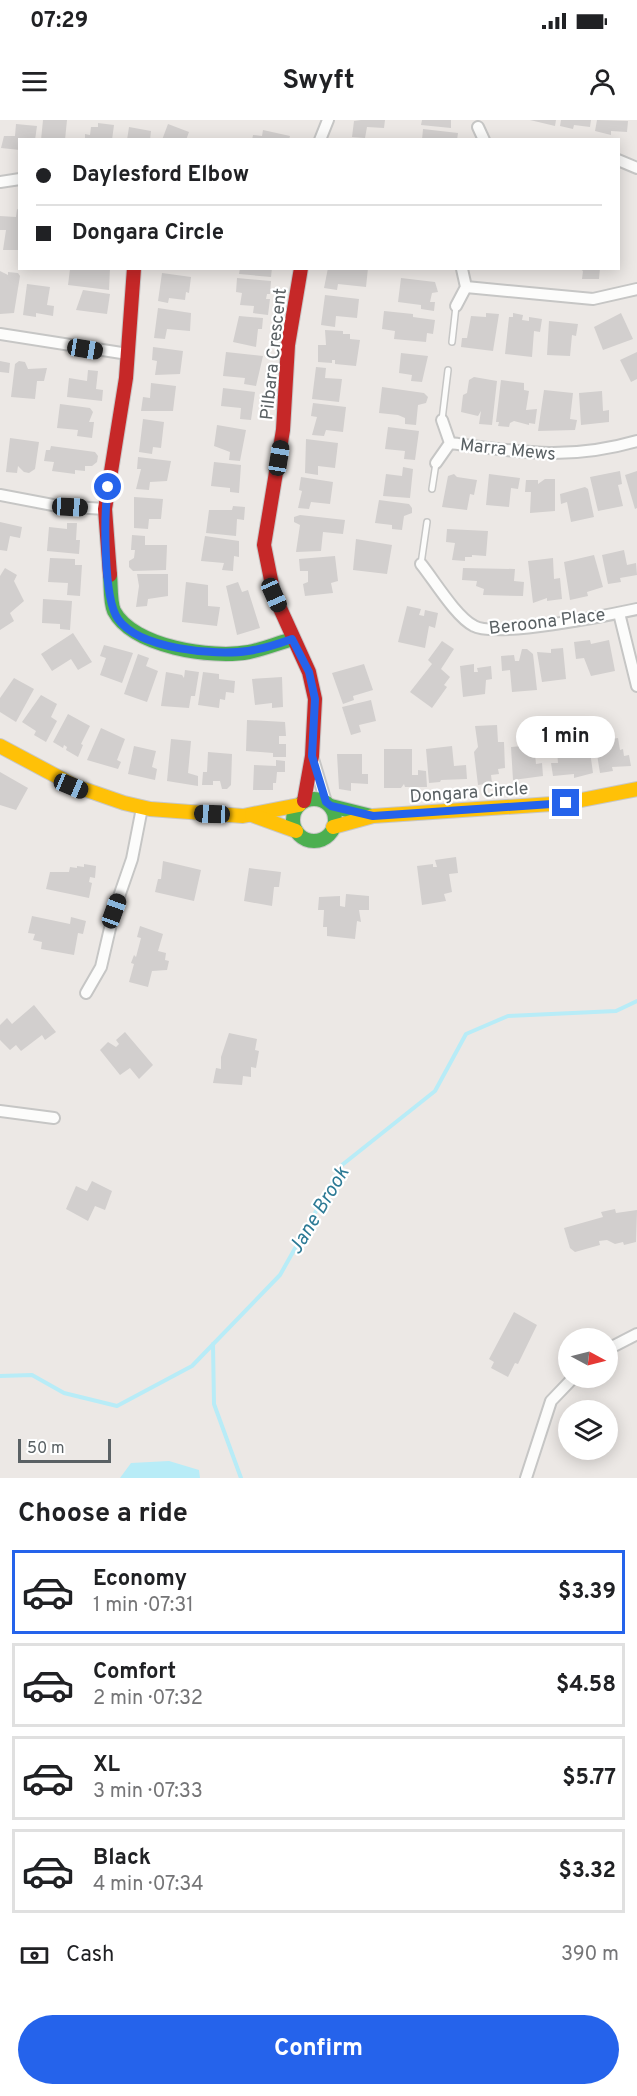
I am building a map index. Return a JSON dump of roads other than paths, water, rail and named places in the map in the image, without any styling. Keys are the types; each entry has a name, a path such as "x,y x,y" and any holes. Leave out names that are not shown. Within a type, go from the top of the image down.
{"street":[{"path":"321,138 328,120"},
{"path":"478,123 483,138"},
{"path":"620,161 637,168"},
{"path":"0,182 18,179"},
{"path":"134,270 128,354 105,509 113,609 126,628 161,643 202,652 247,652 292,639"},
{"name":"Pilbara Crescent","path":"301,270 288,345 284,430 264,545 274,595 292,639 309,672 315,699 312,756 302,803"},
{"path":"456,306 466,287 462,270"},
{"path":"466,287 593,299 637,289"},
{"path":"0,334 128,354"},
{"name":"Marra Mews","path":"442,420 450,443"},
{"name":"Marra Mews","path":"450,443 541,455 564,455 637,441"},
{"name":"Marra Mews","path":"436,463 450,443"},
{"path":"0,495 58,506 105,509"},
{"name":"Beroona Place","path":"421,564 466,620 482,630 619,613 636,613"},
{"path":"619,613 637,686"},
{"path":"0,746 71,786 90,794 142,808 171,813 252,815 314,798 328,804 334,813 333,827 326,837 318,841 305,839 296,831 252,815"},
{"name":"Pilbara Crescent","path":"312,756 328,804"},
{"name":"Dongara Circle","path":"333,827 373,816 566,803 637,789"},
{"path":"296,831 293,820 302,803"},
{"name":"Dongara Circle","path":"328,804 373,816"},
{"path":"86,993 101,967 114,911 132,859 142,808"},
{"path":"0,1111 54,1118"},
{"path":"618,1344 637,1334"},
{"path":"526,1478 551,1401 563,1388"}],"lane":[{"path":"452,342 456,306"},
{"name":"Marra Mews","path":"442,420 448,370"},
{"name":"Marra Mews","path":"432,489 436,463"},
{"name":"Beroona Place","path":"421,564 427,522"}],"water":[{"path":"169,1461 199,1470 200,1478 120,1478 131,1463"}],"waterway":[{"name":"Jane Brook","path":"0,1376 32,1375 64,1393 117,1406 192,1366 280,1275 342,1165 435,1091 466,1034 508,1016 616,1011 637,1001"},
{"path":"213,1344 214,1404 241,1478"}]}
